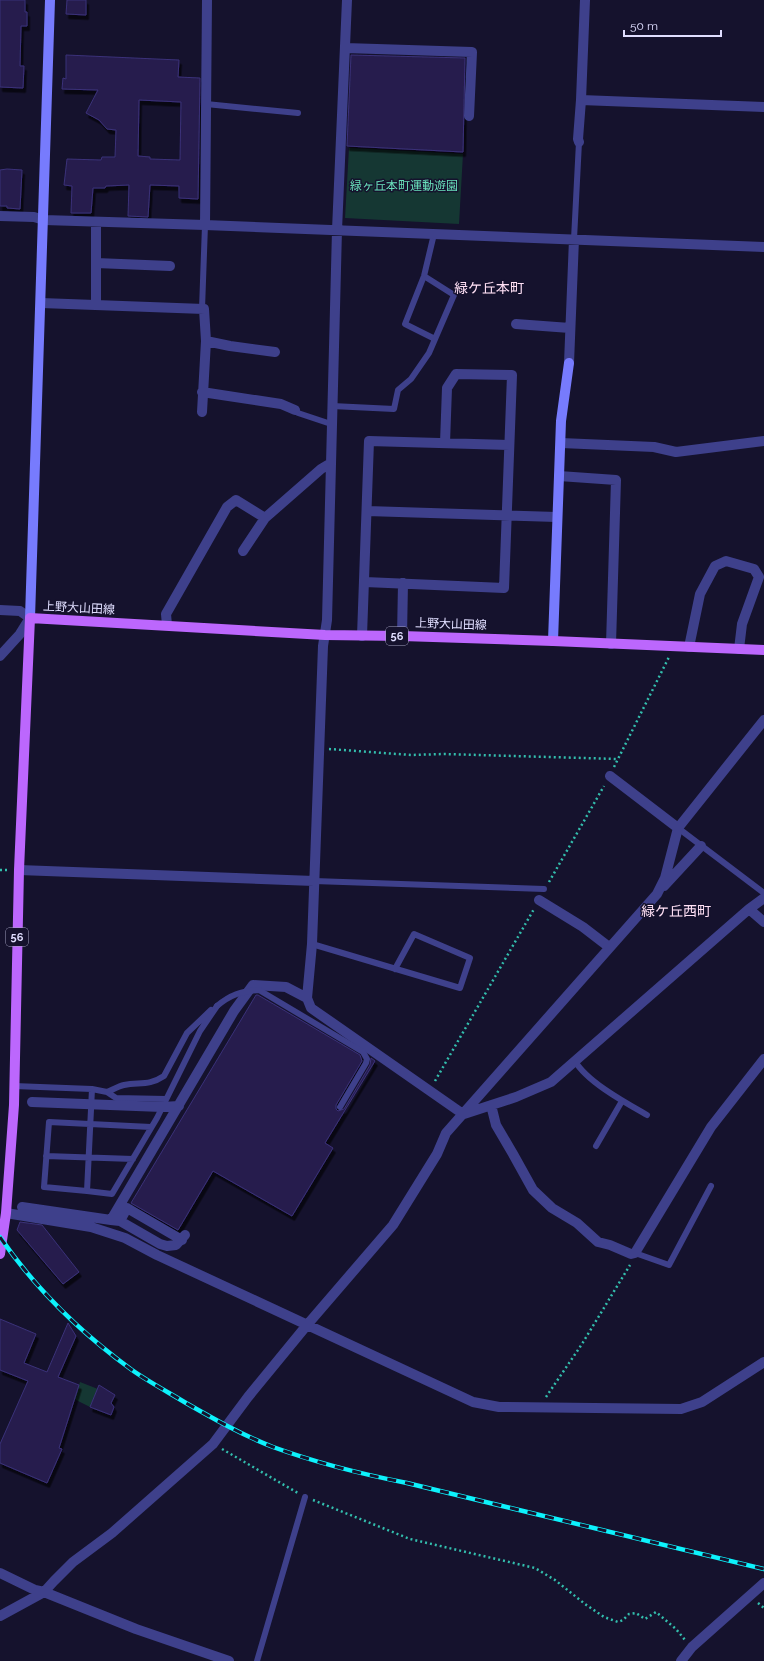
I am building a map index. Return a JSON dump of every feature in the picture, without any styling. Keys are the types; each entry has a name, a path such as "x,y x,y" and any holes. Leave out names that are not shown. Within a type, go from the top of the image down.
{"main road":[{"name":"上野大山田線","path":"0,1254 6,1213 14,1086 19,870 30,618 325,635 553,641 764,650"}],"street":[{"path":"0,656 20,634 30,618 50,0"},
{"path":"205,225 207,0"},
{"path":"347,0 337,230 327,620 319,749 312,944 307,998 311,1008 463,1114"},
{"path":"579,142 585,0"},
{"path":"345,48 472,52 469,116"},
{"path":"581,100 764,107"},
{"path":"0,216 34,217 44,220 764,247"},
{"path":"96,222 96,305"},
{"path":"553,641 561,421 569,363 574,239"},
{"path":"96,263 170,266"},
{"path":"41,303 204,309 206,341 202,412"},
{"path":"516,324 570,328"},
{"path":"206,341 275,352"},
{"path":"365,582 504,588 512,375 456,374 447,388 445,443"},
{"path":"202,392 281,404 295,410"},
{"path":"362,636 370,441 509,445"},
{"path":"561,443 654,447 676,452 764,441"},
{"path":"243,551 265,518 321,469 331,463"},
{"path":"559,476 616,480 611,644"},
{"path":"167,626 166,614 227,507 236,500 265,518"},
{"path":"367,510 558,517"},
{"path":"689,647 700,594 715,566 726,561 754,569 759,577 742,624 739,649"},
{"path":"402,636 403,583"},
{"path":"0,610 20,611 30,618"},
{"path":"657,894 665,878 678,828 764,720"},
{"path":"610,776 678,828"},
{"path":"0,1616 44,1592 74,1562 112,1533 213,1444 248,1397 306,1325 393,1225 437,1154 446,1133 609,947 701,846"},
{"path":"19,870 314,881"},
{"path":"463,1114 516,1097 551,1082 749,909 764,898"},
{"path":"539,900 583,927 609,947"},
{"path":"749,909 764,922"},
{"path":"115,1220 234,1011 254,986 286,987 307,998"},
{"path":"491,1105 496,1125 514,1154 533,1190 552,1208 577,1223 598,1242 610,1245 631,1254 635,1253 711,1127 764,1059"},
{"path":"32,1102 91,1110 164,1103 179,1106"},
{"path":"22,1207 115,1220 167,1246 176,1245 183,1237 146,1216 127,1208 115,1220"},
{"path":"6,1213 91,1227 125,1238 157,1255 473,1402 499,1407 681,1409 702,1402 764,1362"},
{"path":"0,1573 35,1590 44,1592 136,1629 229,1661"},
{"path":"681,1661 692,1647 764,1583"}],"lane":[{"path":"206,104 298,113"},
{"path":"574,239 579,142"},
{"path":"202,309 205,225"},
{"path":"434,234 424,276 405,324 435,339"},
{"path":"332,406 394,409 398,390 411,379 429,353 454,295 424,276"},
{"path":"295,410 298,413 331,424"},
{"path":"678,828 764,894"},
{"path":"314,881 544,889"},
{"path":"312,944 395,969 460,988 470,958 414,934 395,969"},
{"path":"107,1092 124,1085 145,1084 164,1076 187,1033 229,996 244,991 259,990 363,1052 367,1059 364,1067 340,1107"},
{"path":"151,1127 49,1122 44,1187 112,1194 157,1118 200,1031 217,1006"},
{"path":"575,1061 580,1070 647,1116"},
{"path":"14,1086 31,1088 92,1089 107,1092 116,1098 164,1103"},
{"path":"87,1191 92,1089"},
{"path":"596,1146 622,1100"},
{"path":"46,1156 133,1159"},
{"path":"635,1253 669,1265 711,1186"},
{"path":"257,1661 305,1497"}],"path":[{"path":"544,889 610,776 668,659 670,646"},
{"path":"319,749 411,755 444,754 618,759"},
{"path":"429,1090 539,900"},
{"path":"538,1408 582,1344 633,1260 635,1253"},
{"path":"213,1444 305,1497 410,1539 535,1568 555,1580 604,1617 618,1622 623,1620 629,1614 636,1613 645,1619 656,1612 692,1647"}],"green space":[{"name":"緑ヶ丘本町運動遊園","path":"349,148 463,154 459,224 345,218"},
{"path":"80,1382 98,1389 90,1407 74,1399"}],"building":[{"path":"0,0 25,0 27,26 21,26 20,66 24,66 23,88 0,87"},
{"path":"67,0 86,0 86,15 66,14"},
{"path":"66,55 179,60 178,77 200,78 198,199 179,198 179,186 150,185 148,217 128,216 129,185 106,186 105,188 93,188 91,213 71,213 72,186 64,185 67,159 101,160 102,157 115,157 116,130 107,129 99,120 86,113 98,90 62,89 63,78 66,79","holes":["139,100 181,102 180,160 150,159 150,157 138,156"]},
{"path":"351,55 465,58 463,152 347,146"},
{"path":"0,170 22,170 20,209 0,206"},
{"path":"256,995 360,1055 362,1061 336,1105 336,1109 338,1111 344,1109 370,1065 371,1058 375,1061 325,1143 333,1148 292,1216 213,1171 178,1230 131,1203"},
{"path":"20,1222 42,1225 79,1272 63,1284 17,1230"},
{"path":"0,1319 36,1334 24,1363 47,1372 68,1323 76,1336 58,1377 79,1385 59,1448 62,1449 47,1483 0,1463 0,1444 28,1381 0,1370"},
{"path":"99,1385 115,1395 111,1403 114,1407 111,1415 90,1407"}],"railway":[{"path":"0,1237 28,1274 60,1309 113,1356 138,1374 186,1403 228,1426 273,1447 356,1472 764,1569"}],"district":[{"name":"緑ケ丘本町","path":"489,288"},
{"name":"緑ケ丘西町","path":"676,911"}]}
